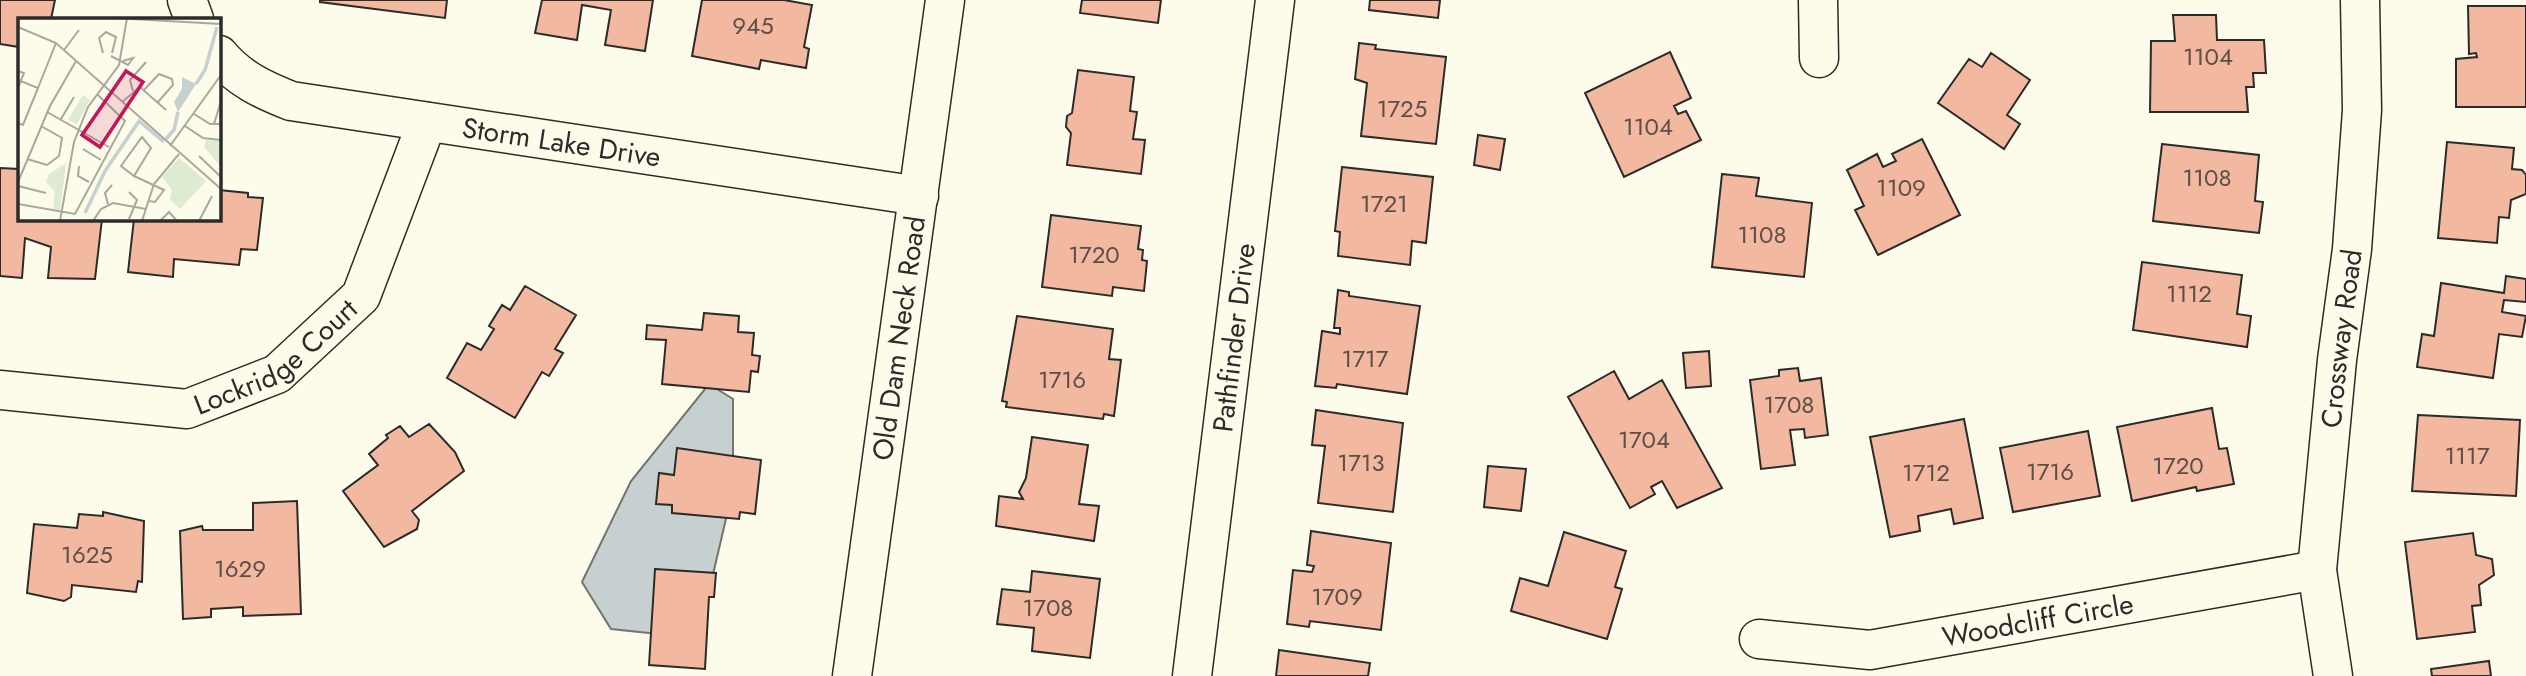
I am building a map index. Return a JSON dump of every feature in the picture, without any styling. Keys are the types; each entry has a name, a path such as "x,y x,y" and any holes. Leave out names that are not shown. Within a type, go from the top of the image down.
{"street":[{"path":"187,0 194,18"},
{"name":"Old Dam Neck Road","path":"852,676 946,0"},
{"name":"Pathfinder Drive","path":"1192,676 1275,0"},
{"path":"1818,0 1819,58"},
{"name":"Crossway Road","path":"2333,676 2317,570 2337,360 2352,249 2362,110 2360,0"},
{"name":"Storm Lake Drive","path":"220,56 230,68 255,87 291,101 919,197"},
{"name":"Lockridge Court","path":"0,390 187,409 277,374 361,296 427,122"},
{"name":"Woodcliff Circle","path":"1759,639 1870,650 2317,570"}],"shaded area":[{"path":"709,384 733,399 733,489 703,617 668,635 611,629 582,582 631,481"}],"building":[{"path":"0,0 55,0 51,18 18,18 18,47 0,44"},
{"path":"320,0 447,0 445,18"},
{"path":"542,0 653,0 645,51 605,45 611,10 582,5 577,40 535,33"},
{"path":"702,0 784,0 812,5 804,47 809,49 806,68 761,60 759,69 692,56"},
{"path":"1082,0 1161,0 1158,23 1080,13"},
{"path":"1370,0 1440,0 1438,18 1369,10"},
{"path":"2468,6 2526,6 2526,107 2456,107 2456,59 2477,57 2476,53 2469,54"},
{"path":"2173,15 2216,15 2217,40 2264,40 2266,73 2253,73 2254,87 2246,87 2248,112 2150,112 2151,41 2175,41"},
{"path":"1359,43 1376,45 1375,49 1446,57 1436,144 1361,136 1367,83 1355,79"},
{"path":"1670,52 1691,98 1674,106 1678,114 1686,111 1701,140 1624,177 1585,93"},
{"path":"1991,53 2030,80 2007,115 2020,124 2004,149 1938,103 1969,59 1982,67"},
{"path":"1078,70 1134,77 1130,111 1137,112 1133,139 1145,140 1141,174 1067,165 1071,133 1066,127 1067,116 1072,113"},
{"path":"1478,135 1505,139 1500,170 1474,165"},
{"path":"1922,139 1960,215 1878,255 1855,210 1864,206 1847,170 1877,154 1883,167 1896,161 1892,154"},
{"path":"2447,142 2514,148 2512,169 2522,170 2526,175 2526,194 2511,200 2509,218 2499,217 2497,243 2438,238"},
{"path":"2162,144 2259,155 2255,201 2263,202 2259,233 2153,221"},
{"path":"1342,167 1433,177 1426,243 1412,241 1410,265 1338,256 1340,232 1335,231"},
{"path":"0,168 18,169 18,220 102,220 95,279 48,278 51,247 25,238 22,278 0,276"},
{"path":"1722,174 1759,178 1756,196 1812,203 1804,277 1712,267"},
{"path":"220,190 248,193 248,197 263,198 257,250 241,249 239,265 174,259 173,277 128,272 134,220 220,220"},
{"path":"1051,215 1141,226 1138,249 1143,250 1142,260 1147,261 1144,291 1113,287 1112,296 1042,287"},
{"path":"2142,262 2242,275 2237,314 2251,316 2247,347 2133,330"},
{"path":"2506,276 2526,279 2526,302 2504,300 2502,312 2526,316 2522,337 2499,334 2493,378 2417,367 2422,334 2434,336 2441,283 2504,293"},
{"path":"525,286 576,315 555,349 563,353 549,376 542,372 515,418 447,378 467,343 481,350 494,329 489,326 502,305 510,310"},
{"path":"1338,290 1349,292 1349,296 1420,306 1407,394 1337,384 1336,388 1315,386 1322,331 1340,334 1340,328 1334,328"},
{"path":"704,313 739,316 738,332 754,333 752,355 760,356 758,372 751,371 749,392 662,384 666,340 646,339 647,325 702,330"},
{"path":"1017,316 1113,329 1109,359 1121,360 1114,416 1104,414 1103,419 1006,407 1007,402 1002,401"},
{"path":"1709,351 1711,386 1686,388 1683,353"},
{"path":"1798,368 1800,381 1821,378 1828,435 1805,438 1804,429 1790,430 1795,465 1761,469 1750,380 1779,376 1779,370"},
{"path":"1614,371 1629,399 1662,380 1722,488 1677,508 1662,481 1651,487 1655,494 1630,508 1568,397"},
{"path":"2212,408 2219,449 2227,448 2234,484 2197,491 2196,487 2132,501 2117,427"},
{"path":"1316,410 1403,423 1393,512 1318,503 1325,446 1312,445"},
{"path":"2418,415 2520,420 2516,496 2412,491"},
{"path":"1964,419 1983,518 1954,524 1951,509 1918,516 1920,531 1890,537 1870,437"},
{"path":"429,424 455,452 464,471 412,511 419,520 417,529 384,547 343,491 378,465 369,454 388,438 386,435 400,426 409,437"},
{"path":"2088,431 2100,496 2013,512 2000,448"},
{"path":"1032,437 1088,445 1079,504 1099,506 1094,541 996,526 999,496 1023,499 1019,492 1026,478"},
{"path":"677,448 761,460 755,514 740,512 739,519 672,513 672,505 656,504 659,473 674,475"},
{"path":"1488,466 1526,469 1521,511 1484,507"},
{"path":"297,501 301,614 243,616 243,607 211,609 211,617 183,619 180,531 202,526 203,530 253,530 253,503"},
{"path":"103,512 144,521 142,582 138,581 136,592 72,585 71,597 64,601 27,593 34,524 77,528 79,514 103,516"},
{"path":"1311,531 1391,543 1381,630 1310,621 1309,627 1287,624 1293,570 1312,572 1314,566 1307,565"},
{"path":"1564,532 1626,551 1615,587 1622,589 1607,639 1511,611 1520,578 1548,586"},
{"path":"2473,533 2476,555 2492,559 2494,575 2479,585 2481,605 2472,606 2475,632 2417,639 2405,542"},
{"path":"655,569 716,573 714,597 709,597 705,669 649,665"},
{"path":"1032,571 1100,579 1090,658 1032,651 1034,628 997,624 1002,589 1030,592"},
{"path":"1279,650 1370,663 1368,676 1276,676"},
{"path":"2489,661 2491,676 2432,676 2431,669"}]}
